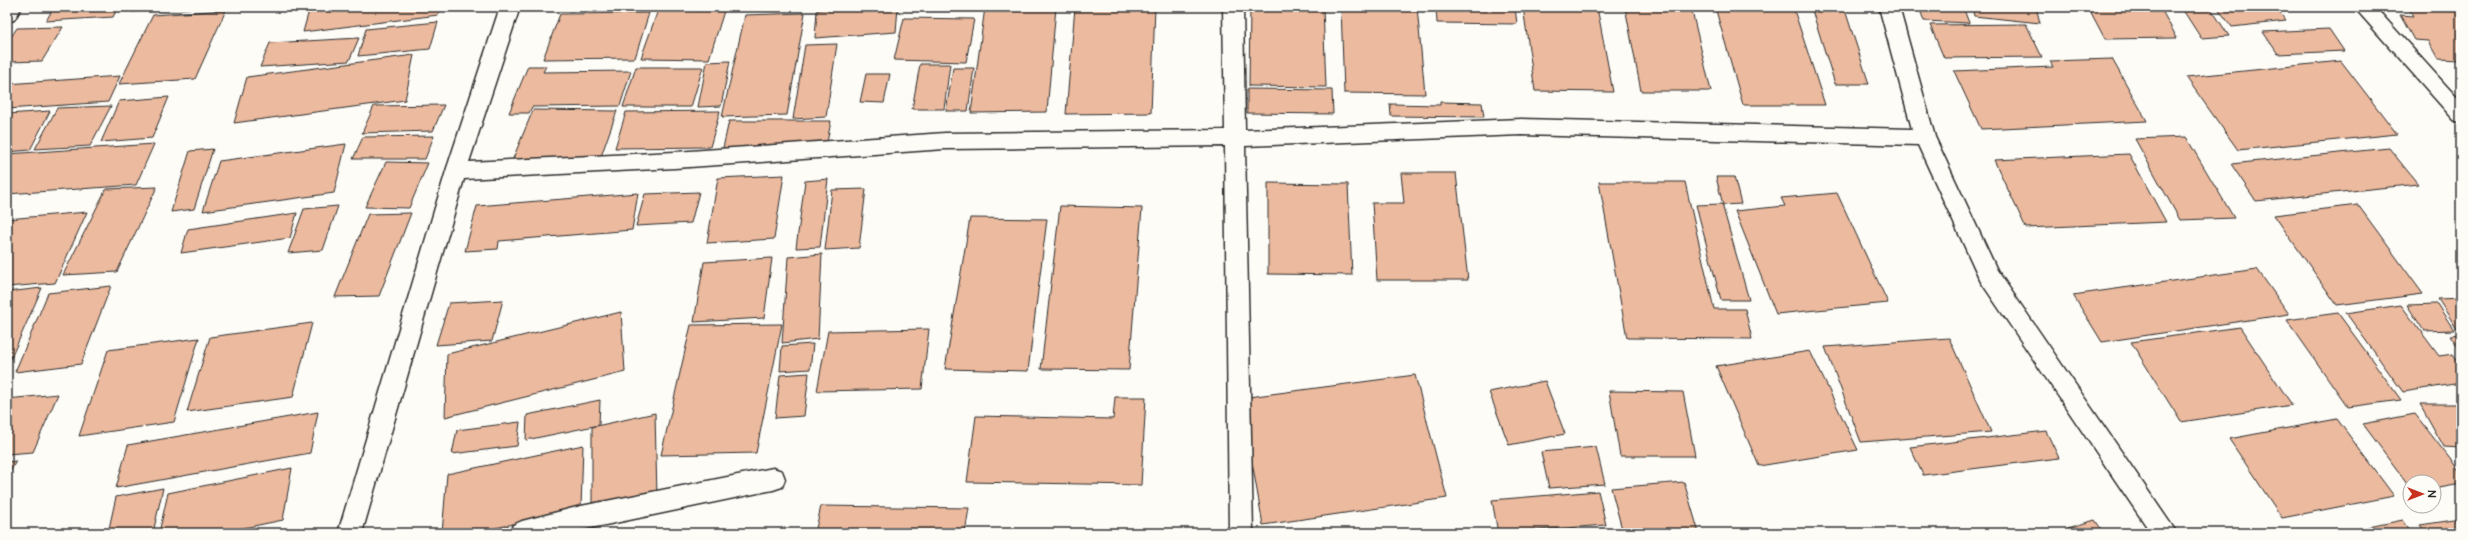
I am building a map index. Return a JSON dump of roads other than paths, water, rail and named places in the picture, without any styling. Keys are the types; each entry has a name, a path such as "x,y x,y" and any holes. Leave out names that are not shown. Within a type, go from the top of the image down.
{"street":[{"path":"7,16 12,7"},
{"path":"350,533 456,171 510,7"},
{"path":"1233,7 1241,533"},
{"path":"1889,7 1925,137 1989,276 2165,533"},
{"path":"2364,7 2461,115"},
{"path":"456,171 675,160 945,141 1234,138 1521,127 1925,137"},
{"path":"522,533 581,518 774,478"}]}
